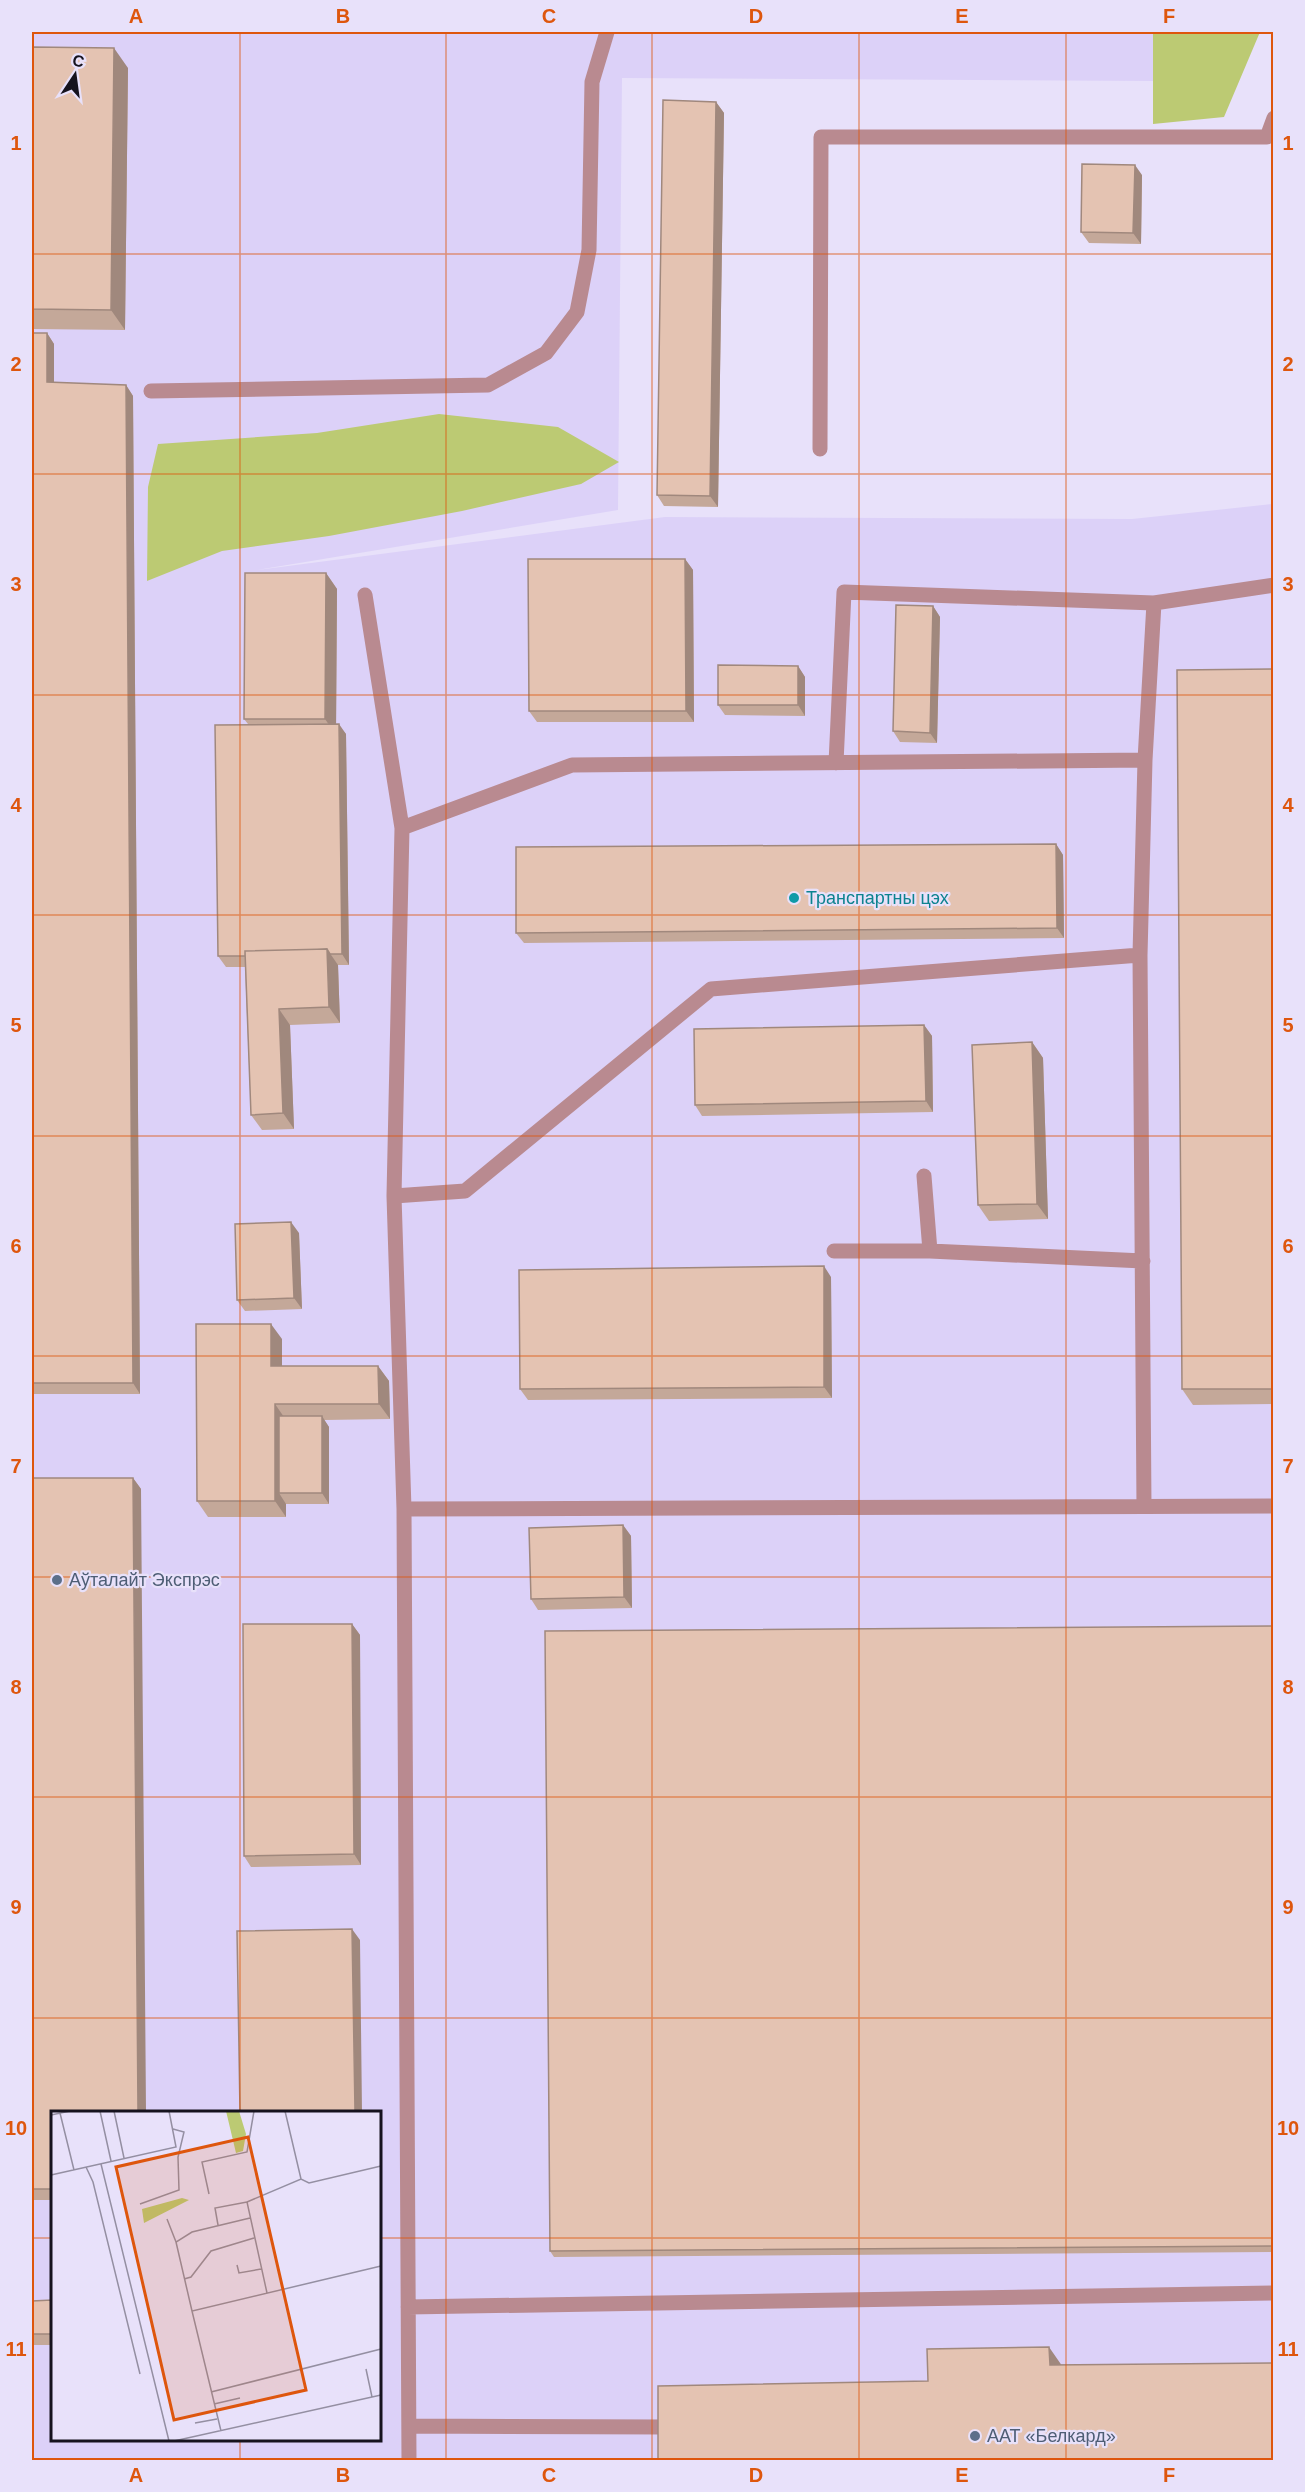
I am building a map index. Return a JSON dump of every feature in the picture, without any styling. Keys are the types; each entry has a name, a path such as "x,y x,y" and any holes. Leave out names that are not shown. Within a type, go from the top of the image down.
{"lane":[{"path":"152,391 488,385 546,353 577,312 589,250 592,82 607,32"},
{"path":"820,448 821,137 1267,137 1274,118"},
{"path":"836,763 844,592 1154,603 1274,585"},
{"path":"365,595 402,828 394,1196 404,1509 409,2460"},
{"path":"1144,1506 1140,955 1145,760 1154,603"},
{"path":"402,828 572,765 1145,760"},
{"path":"394,1196 465,1191 711,989 1140,955"},
{"path":"924,1176 930,1251"},
{"path":"834,1251 930,1251 1143,1261"},
{"path":"404,1509 1274,1506"},
{"path":"408,2307 1274,2293"},
{"path":"409,2426 665,2427"}],"shaded area":[{"path":"32,32 1155,32 1156,81 622,78 618,510 257,570 665,517 1132,519 1273,504 1273,2460 32,2460"}],"green space":[{"path":"1153,32 1260,32 1224,117 1153,124"},
{"path":"439,414 558,427 619,462 581,484 462,511 329,536 222,551 147,581 148,487 158,444 317,433"}],"building":[{"path":"32,47 114,48 111,310 32,309"},
{"path":"663,100 716,102 710,496 657,495"},
{"path":"1082,164 1135,165 1133,233 1081,232"},
{"path":"32,333 47,333 47,382 126,385 133,1383 32,1383"},
{"path":"528,559 685,559 686,711 529,711"},
{"path":"245,573 326,573 325,719 244,719"},
{"path":"896,605 933,606 930,733 893,731"},
{"path":"718,665 798,666 798,705 718,705"},
{"path":"1274,669 1274,1389 1182,1389 1177,670"},
{"path":"339,724 342,954 330,954 327,949 245,951 245,956 218,956 215,725"},
{"name":"Транспартны цэх","path":"1056,844 1057,928 516,933 516,847"},
{"path":"327,949 329,1007 279,1009 283,1113 251,1115 245,951"},
{"path":"924,1025 926,1101 695,1105 694,1029"},
{"path":"1032,1042 1037,1204 978,1205 972,1045"},
{"path":"291,1222 294,1298 237,1300 235,1224"},
{"path":"824,1266 824,1387 520,1389 519,1270"},
{"path":"196,1324 271,1324 271,1366 378,1366 379,1404 275,1404 275,1501 197,1501"},
{"path":"279,1416 322,1416 322,1493 279,1493"},
{"path":"32,1478 133,1478 138,2111 51,2111 51,2189 32,2189"},
{"path":"623,1525 624,1597 531,1599 529,1528"},
{"path":"243,1624 352,1624 354,1854 244,1856"},
{"path":"1274,1626 1274,2246 550,2251 545,1631"},
{"path":"352,1929 355,2111 240,2111 237,1931"},
{"path":"51,2300 51,2334 32,2334 32,2301"},
{"name":"ААТ «Белкард»","path":"1049,2347 1050,2365 1274,2363 1274,2460 658,2460 658,2386 928,2381 927,2349"}],"place":[{"name":"Транспартны цэх","path":"794,898"},
{"name":"Аўталайт Экспрэс","path":"57,1580"},
{"name":"ААТ «Белкард»","path":"975,2436"}]}
